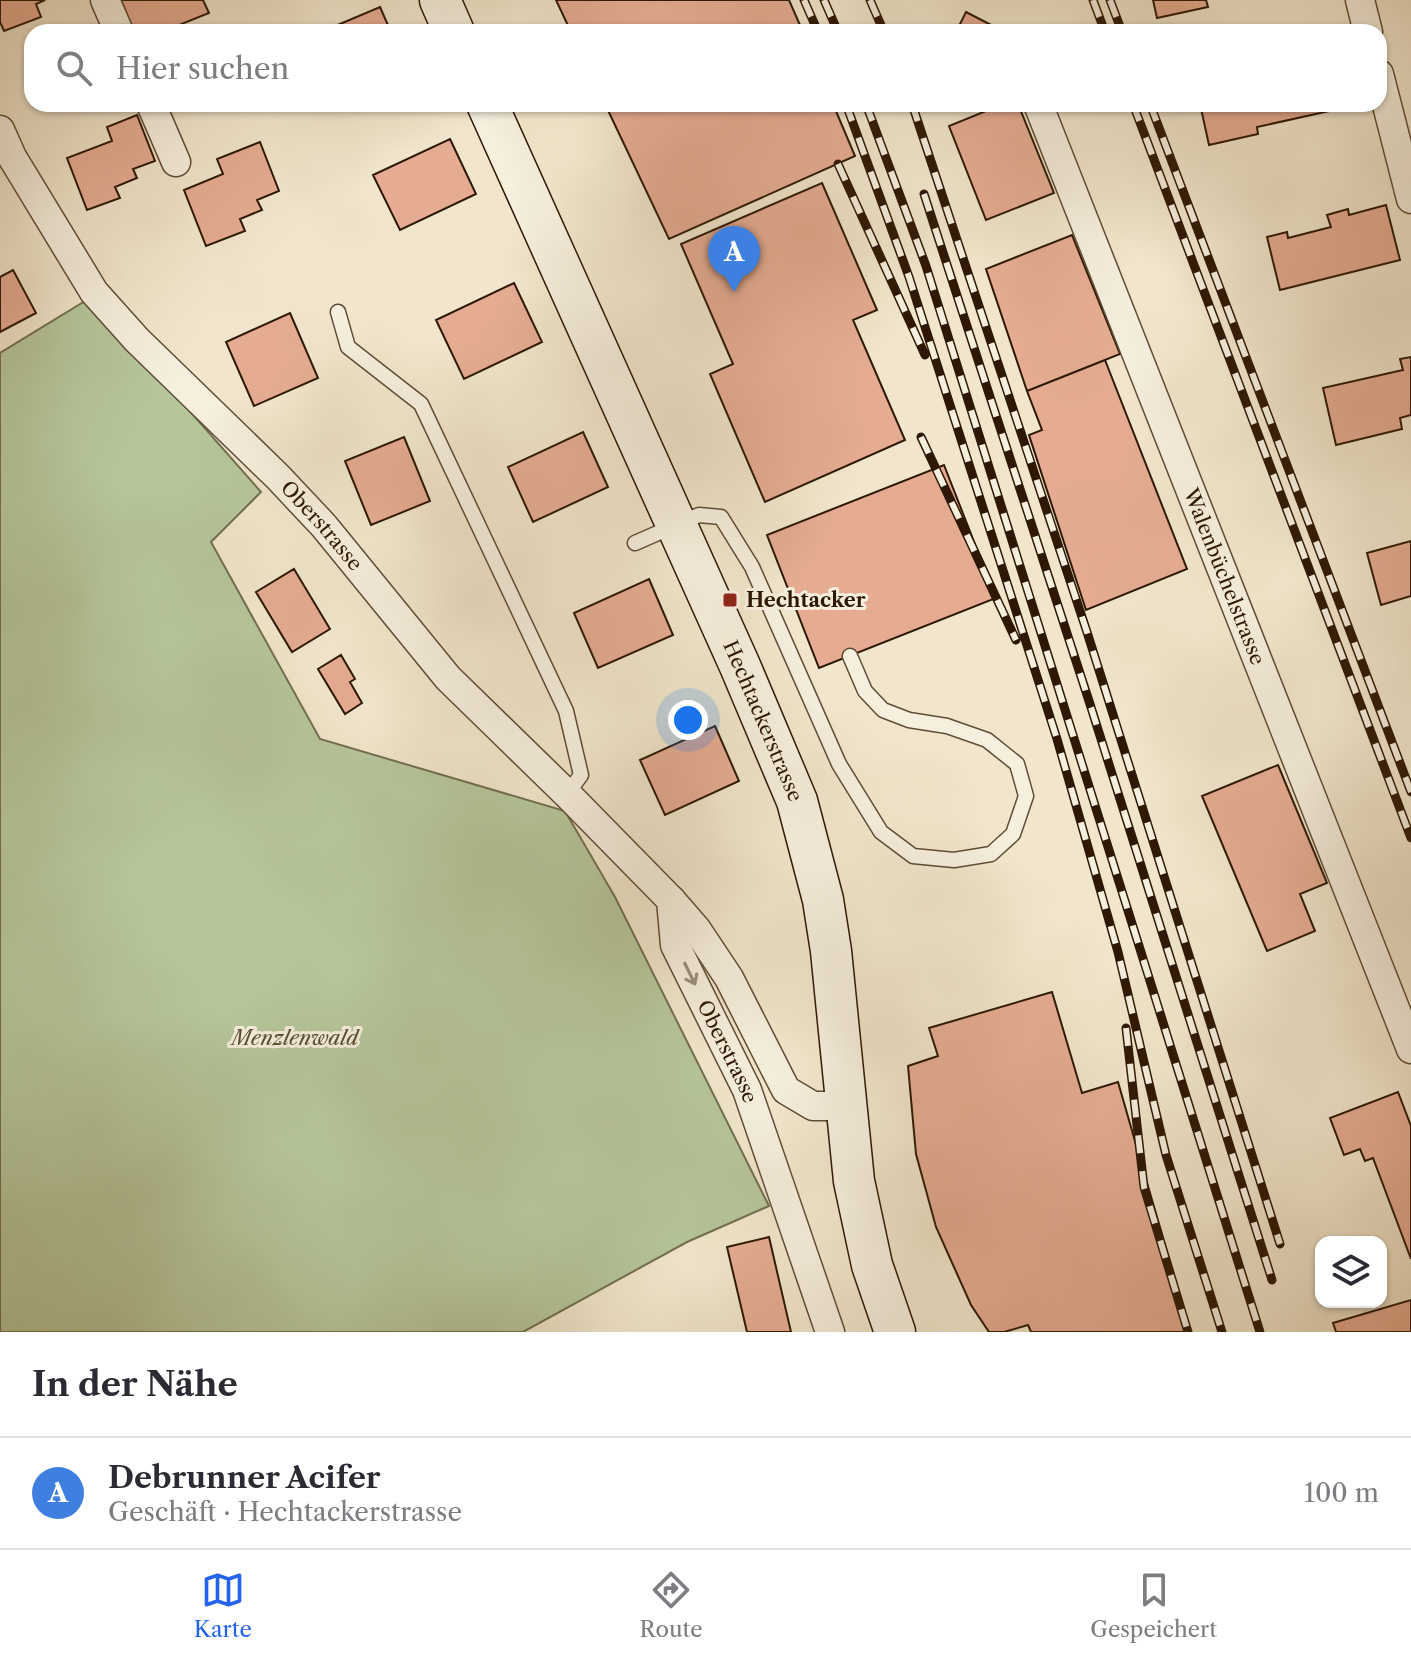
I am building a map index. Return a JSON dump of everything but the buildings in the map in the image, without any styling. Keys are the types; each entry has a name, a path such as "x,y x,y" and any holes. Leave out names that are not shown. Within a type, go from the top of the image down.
{"street":[{"path":"105,0 116,24"},
{"path":"440,0 450,24"},
{"path":"1360,0 1366,24"},
{"path":"1387,105 1411,199"},
{"path":"154,112 176,162"},
{"name":"Hechtackerstrasse","path":"491,112 779,754 797,801 823,900 831,951 854,1181 872,1265 895,1332"},
{"name":"Walenbüchelstrasse","path":"1041,112 1411,1049"},
{"name":"Oberstrasse","path":"0,130 12,157 94,292 137,340 315,516 448,678 671,900 697,930 729,978 786,1090 813,1106 846,1106"},
{"name":"Oberstrasse","path":"671,900 675,945 747,1090 830,1332"},
{"path":"784,1203 794,1162"}],"lane":[{"path":"338,312 348,347 421,404 566,711 581,775 567,794"},
{"path":"635,543 699,515 721,517 752,567 839,764 881,832 913,856 954,860 991,854 1013,834 1026,796 1017,764 987,740 947,726 909,720 883,710 865,691 850,656"}],"green space":[{"name":"Menzlenwald","path":"90,298 261,492 211,542 320,739 565,811 615,897 769,1206 687,1242 523,1332 0,1332 0,353"}],"railway":[{"path":"804,0 814,24"},
{"path":"824,0 834,24"},
{"path":"870,0 880,24"},
{"path":"1093,0 1102,24"},
{"path":"1110,0 1119,24"},
{"path":"849,112 909,277 1057,739 1118,952 1166,1155 1222,1332"},
{"path":"869,112 926,266 1260,1332"},
{"path":"915,112 1087,632 1280,1244"},
{"path":"1136,112 1411,838"},
{"path":"1153,112 1411,792"},
{"path":"838,164 925,355"},
{"path":"924,194 1089,701 1272,1280"},
{"path":"921,437 1016,640"},
{"path":"1126,1028 1144,1187 1188,1332"}],"place":[{"name":"Debrunner Acifer","path":"734,292"},
{"name":"Hechtacker","path":"730,600"}]}
